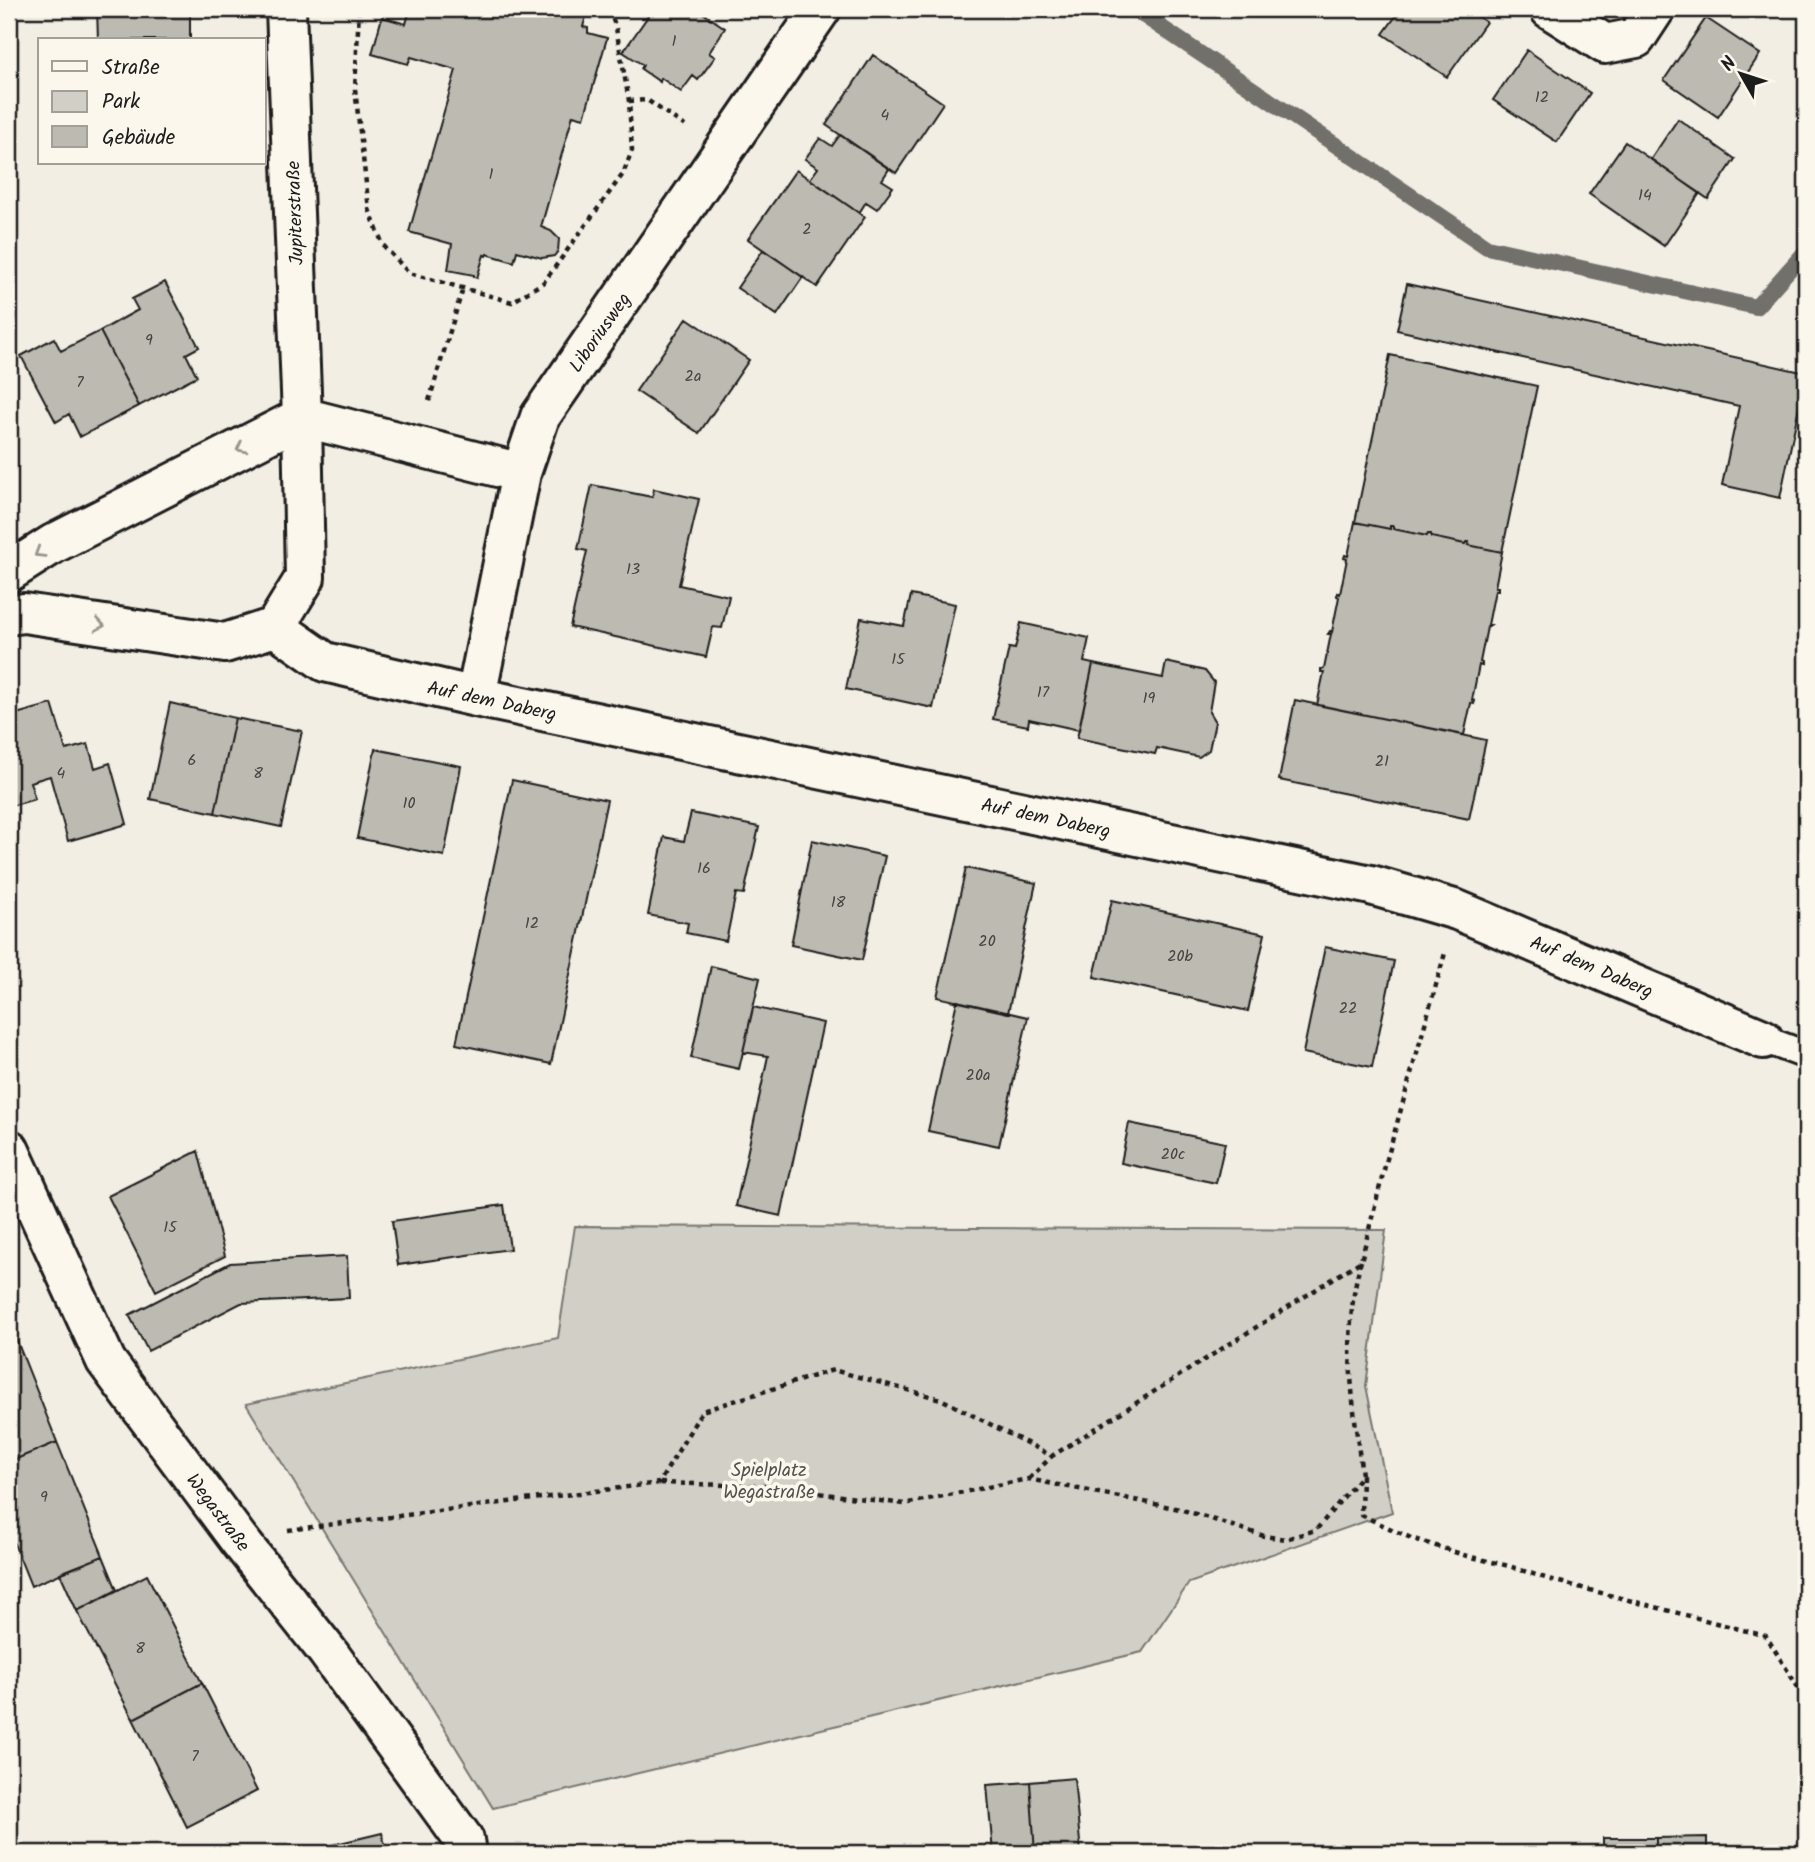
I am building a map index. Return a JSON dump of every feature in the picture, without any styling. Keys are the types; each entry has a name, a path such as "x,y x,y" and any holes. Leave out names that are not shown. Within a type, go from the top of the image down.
{"street":[{"name":"Jupiterstraße","path":"286,9 302,417"},
{"name":"Liboriusweg","path":"476,697 521,473 540,417 821,9"},
{"path":"1550,9 1605,44 1636,38 1655,9"},
{"path":"9,615 24,613 225,643 275,627 305,578 302,417"},
{"path":"9,572 53,544 302,417 521,473"},
{"name":"Auf dem Daberg","path":"275,627 326,662 476,697 1371,885 1457,910 1763,1039"},
{"name":"Wegastraße","path":"9,1149 106,1361 239,1540 343,1673 464,1840 466,1853"}],"lane":[{"name":"Auf dem Daberg","path":"1763,1039 1806,1055"}],"path":[{"path":"359,9 355,89 369,209 383,245 409,273 512,302 544,282 623,174 632,151 629,100 616,28 609,9"},
{"path":"629,100 647,100 724,152"},
{"path":"416,447 463,288"},
{"path":"1457,910 1354,1286 1349,1364 1362,1475 1361,1515 1412,1538 1548,1580 1766,1636 1804,1697 1806,1707"},
{"path":"1028,1479 1052,1456 1362,1261"},
{"path":"659,1483 702,1411 833,1370 941,1399 1052,1456"},
{"path":"239,1540 300,1527 659,1483 763,1486 904,1504 1028,1479 1180,1509 1264,1536 1286,1539 1317,1530 1362,1475"},
{"path":"1802,1853 1806,1843"}],"green space":[{"name":"Spielplatz Wegastraße","path":"575,1226 1386,1230 1366,1386 1392,1512 1189,1583 1142,1652 493,1808 246,1404 558,1338"}],"building":[{"path":"97,9 190,9 190,38 98,38"},
{"path":"410,9 588,9 583,27 588,28 588,33 607,38 584,118 573,115 541,227 551,231 559,239 558,251 554,256 542,258 517,251 514,262 487,254 484,255 477,278 448,270 452,244 409,232 456,70 411,57 408,64 372,54 382,17 406,24"},
{"path":"653,9 697,9 725,28 709,53 715,57 698,80 693,76 681,92 661,78 660,82 641,69 643,65 623,52"},
{"path":"1401,9 1466,9 1486,22 1447,77 1383,34"},
{"path":"1706,18 1760,54 1718,117 1664,80"},
{"path":"1527,50 1590,93 1557,142 1493,100"},
{"path":"873,55 943,103 896,173 826,125"},
{"path":"1678,119 1735,159 1708,199 1651,159"},
{"path":"840,135 889,169 882,180 893,187 877,209 866,202 859,213 810,179 818,168 805,159 820,138 832,146"},
{"path":"1625,142 1700,193 1664,246 1589,194"},
{"path":"796,170 865,217 817,287 748,239"},
{"path":"763,250 803,277 777,315 737,288"},
{"path":"165,282 199,347 186,354 197,376 139,406 100,331 138,310 132,299"},
{"path":"1407,284 1806,373 1780,498 1722,485 1739,406 1397,330"},
{"path":"687,318 749,360 699,433 636,391"},
{"path":"100,331 139,406 80,437 69,414 56,422 21,356 54,338 61,351"},
{"path":"1390,355 1537,386 1502,552 1468,545 1469,542 1465,544 1431,537 1431,534 1427,536 1393,529 1393,526 1390,526 1390,529 1355,522"},
{"path":"592,485 652,497 654,489 699,499 679,585 729,596 722,628 713,627 706,657 570,627 587,551 578,549"},
{"path":"1355,522 1390,529 1390,526 1393,526 1393,529 1427,536 1431,534 1431,537 1465,544 1469,542 1468,545 1502,552 1495,587 1498,587 1498,590 1495,590 1490,625 1487,627 1480,662 1482,666 1479,665 1472,700 1475,701 1474,704 1471,703 1464,735 1317,705 1324,672 1321,672 1321,669 1324,669 1331,634 1328,634 1332,632 1339,597 1337,593 1340,594 1347,559 1344,558 1345,555 1348,556"},
{"path":"911,595 955,604 933,708 846,689 861,618 904,626"},
{"path":"1021,623 1089,638 1084,662 1093,664 1079,730 1029,719 1028,726 993,719 1009,648 1015,649"},
{"path":"1166,662 1205,671 1214,682 1209,712 1215,722 1209,750 1199,757 1157,748 1155,754 1077,738 1093,664 1163,678"},
{"path":"1295,700 1486,740 1469,819 1279,780"},
{"path":"170,703 235,718 215,813 150,799"},
{"path":"52,704 66,750 88,744 95,768 110,763 127,824 68,841 50,776 30,782 35,799 11,806 9,716"},
{"path":"235,718 302,731 281,827 215,813"},
{"path":"375,749 461,766 444,856 357,838"},
{"path":"512,780 607,800 551,1064 456,1044"},
{"path":"691,813 759,827 744,894 736,893 726,941 686,933 688,923 648,915 664,837 684,841"},
{"path":"812,840 885,856 862,960 791,945"},
{"path":"966,868 1036,883 1008,1013 937,997"},
{"path":"1112,900 1265,934 1248,1011 1094,977"},
{"path":"1325,947 1394,961 1372,1067 1303,1053"},
{"path":"711,966 760,978 739,1069 691,1058"},
{"path":"957,1001 1028,1017 999,1146 928,1131"},
{"path":"753,1007 823,1023 781,1216 736,1206 768,1056 743,1052"},
{"path":"1129,1123 1225,1143 1216,1183 1121,1163"},
{"path":"198,1151 225,1256 156,1291 108,1196"},
{"path":"504,1205 510,1249 398,1265 392,1221"},
{"path":"347,1256 349,1298 241,1303 148,1351 129,1315 230,1263"},
{"path":"13,1331 57,1442 9,1462 9,1332"},
{"path":"57,1442 103,1556 31,1586 9,1531 9,1462"},
{"path":"103,1556 117,1590 77,1611 60,1573"},
{"path":"147,1575 202,1683 133,1719 77,1611"},
{"path":"202,1683 257,1791 187,1827 133,1719"},
{"path":"1074,1778 1081,1853 1035,1853 1030,1782"},
{"path":"1030,1782 1035,1853 993,1853 987,1785"},
{"path":"382,1833 387,1853 298,1853"},
{"path":"1707,1837 1707,1853 1656,1853 1656,1838"},
{"path":"1603,1838 1656,1838 1656,1853 1603,1853"}],"waterway":[{"path":"1134,9 1487,247 1756,307 1806,251"}]}
